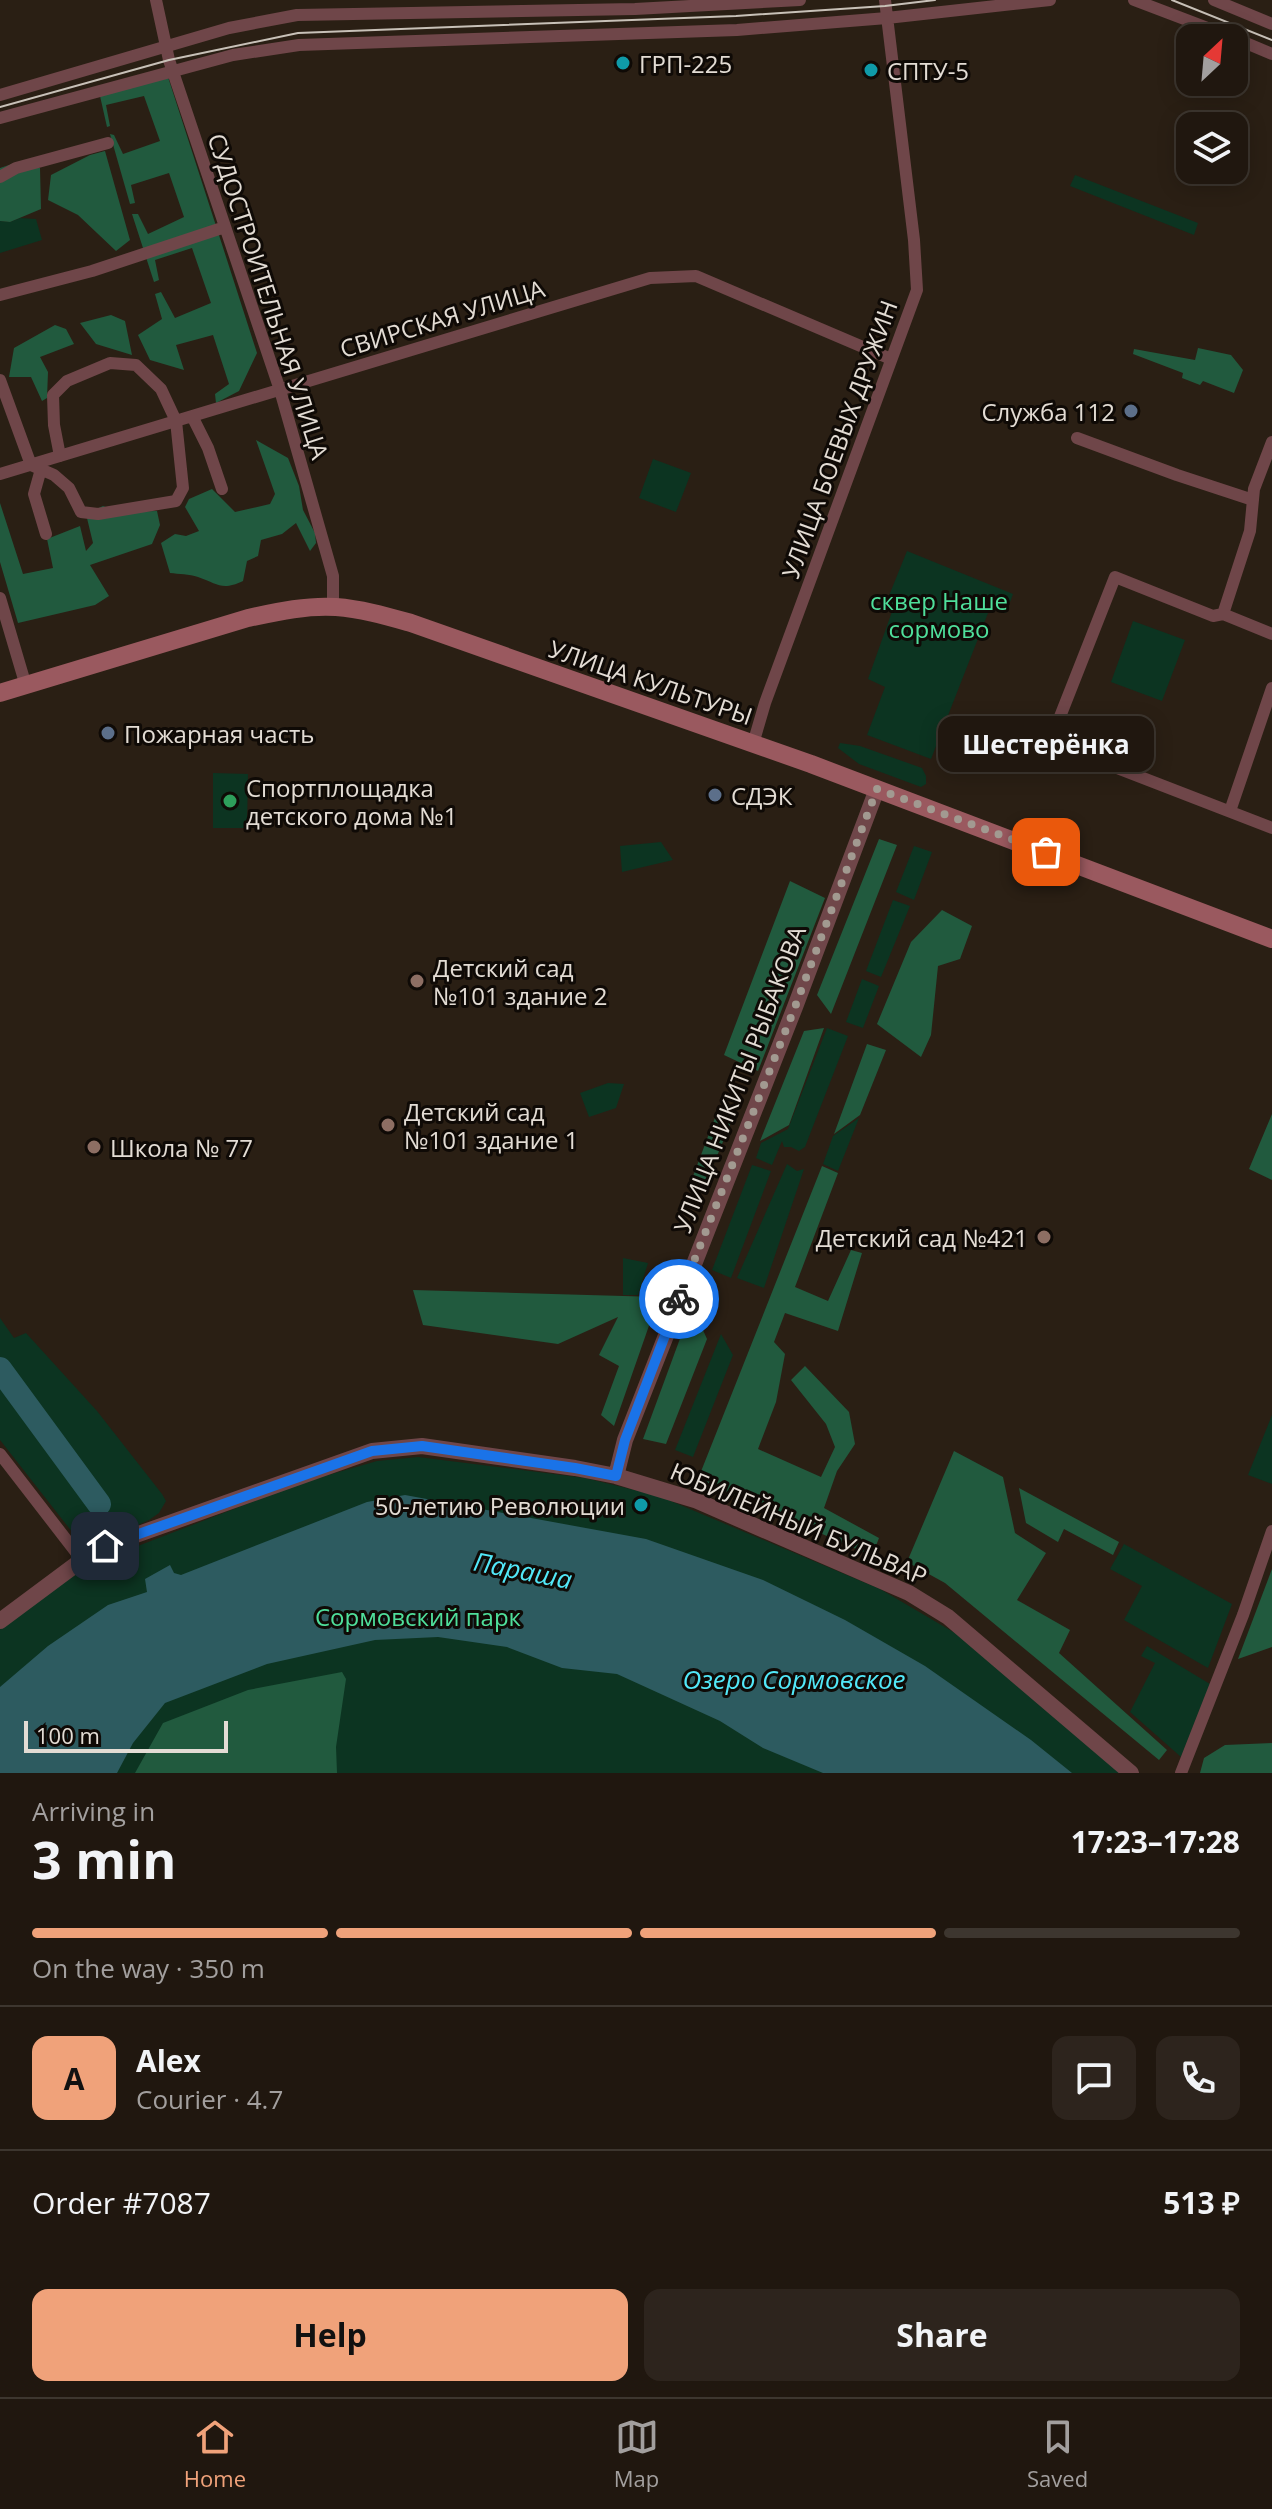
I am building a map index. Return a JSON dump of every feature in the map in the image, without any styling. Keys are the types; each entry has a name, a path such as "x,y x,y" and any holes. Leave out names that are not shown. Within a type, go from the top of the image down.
{"main road":[{"name":"УЛИЦА КУЛЬТУРЫ","path":"0,693 248,618 286,610 333,606 362,610 411,623 753,744 1272,939"}],"street":[{"name":"СУДОСТРОИТЕЛЬНАЯ УЛИЦА","path":"156,0 172,70 280,390 333,576 333,606"},
{"path":"0,95 229,28 297,15 800,0"},
{"name":"УЛИЦА БОЕВЫХ ДРУЖИН","path":"753,744 765,703 917,290 914,240 885,0"},
{"path":"0,118 233,55 299,45 737,30 1050,0"},
{"path":"1134,0 1197,24"},
{"path":"1214,0 1272,24"},
{"path":"734,3 737,30"},
{"path":"1248,44 1272,54"},
{"path":"0,177 16,168 108,143"},
{"path":"0,295 92,271 225,227"},
{"name":"СВИРСКАЯ УЛИЦА","path":"0,474 36,467 60,456 650,278 696,276 891,359"},
{"path":"36,467 54,475 69,488 81,512 98,514 176,501 183,488 176,421 161,389 136,365 110,363 67,381 53,395 54,425 60,456"},
{"path":"0,380 36,467 34,494 46,534"},
{"path":"192,416 208,448 222,489"},
{"path":"1077,438 1177,475 1254,494"},
{"path":"1223,614 1250,531 1254,494 1272,442"},
{"path":"1272,634 1223,614 1213,616 1115,577 1050,742 1272,828"},
{"path":"0,598 26,686"},
{"path":"1230,811 1272,688"},
{"name":"УЛИЦА НИКИТЫ РЫБАКОВА","path":"616,1476 636,1410 795,1007 877,789"},
{"name":"ЮБИЛЕЙНЫЙ БУЛЬВАР","path":"0,1621 105,1546 372,1451 422,1446 616,1476 695,1500 909,1593 948,1617 1131,1773"},
{"path":"0,1454 82,1560"},
{"path":"1181,1773 1243,1615 1272,1531"}],"green space":[{"path":"168,77 257,353 239,391 216,403 215,394 229,384 213,335 176,345 184,370 150,360 138,335 162,319 155,294 161,292 175,318 211,303 192,248 155,260 159,280 154,282 132,214 138,214 148,234 184,217 169,173 131,185 135,203 130,204 110,134 114,135 123,154 160,141 144,96 106,105 110,126 107,127 100,96"},
{"path":"105,151 130,240 116,251 78,215 48,200 51,175 90,155"},
{"path":"21,161 40,168 41,209 10,222 0,221 0,168"},
{"path":"1075,175 1198,223 1194,235 1070,186"},
{"path":"20,218 36,219 42,240 0,253 0,221 10,222"},
{"path":"111,315 125,321 132,355 96,344 80,323"},
{"path":"55,325 66,329 74,344 40,357 48,372 47,398 42,401 31,377 9,377 14,348"},
{"path":"1198,348 1231,355 1243,370 1234,393 1203,381 1200,385 1182,378 1183,373 1133,354 1134,349 1195,360"},
{"path":"256,440 288,458 316,543 310,551 296,523 282,534 261,540 258,556 247,561 243,581 230,586 191,575 170,573 161,543 175,534 186,536 199,531 185,507 189,499 212,489 235,512 270,504 275,494"},
{"path":"653,459 691,473 676,512 639,498"},
{"path":"0,503 23,574 53,568 47,539 80,526 86,551 93,543 86,514 103,506 119,512 157,511 160,525 152,544 90,565 109,596 95,605 18,623 0,562"},
{"name":"сквер Наше сормово","path":"907,551 1013,594 1006,613 990,608 931,759 867,735 885,687 868,679 894,606 886,603"},
{"path":"1133,621 1185,640 1162,701 1111,682"},
{"path":"840,743 860,746 922,768 926,784 921,787 859,764 838,748"},
{"name":"Спортплощадка детского дома №1","path":"213,773 248,774 247,828 213,828"},
{"path":"879,839 897,845 831,1014 817,995"},
{"path":"661,842 673,860 622,872 620,846"},
{"path":"914,846 932,852 914,900 896,892"},
{"path":"790,881 825,898 758,1071 724,1055"},
{"path":"893,900 910,906 881,977 866,971"},
{"path":"942,910 972,926 960,959 938,966 931,1035 921,1057 877,1024 911,942"},
{"path":"862,979 879,986 863,1028 846,1022"},
{"path":"824,1028 789,1125 760,1141 804,1031"},
{"path":"827,1028 848,1036 805,1147 799,1151 784,1147 782,1141 772,1165 756,1158 761,1143 788,1129"},
{"path":"867,1044 886,1050 860,1115 834,1134"},
{"path":"608,1083 624,1084 616,1108 589,1117 580,1093"},
{"path":"719,1107 732,1120 707,1180 689,1187"},
{"path":"1272,1114 1272,1180 1249,1169"},
{"path":"859,1118 838,1171 823,1164 833,1136"},
{"path":"787,1164 797,1171 804,1169 764,1288 737,1278"},
{"path":"752,1165 771,1171 731,1278 712,1270"},
{"path":"822,1166 838,1173 795,1287 828,1301 851,1250 862,1253 838,1331 785,1313 774,1342 785,1354 776,1402 758,1449 821,1477 835,1447 826,1424 791,1380 805,1366 849,1412 855,1444 837,1471 824,1508 879,1538 872,1556 698,1479"},
{"path":"623,1258 648,1263 638,1295 623,1295"},
{"path":"413,1290 659,1297 614,1426 601,1415 619,1366 599,1355 618,1317 558,1344 423,1325"},
{"path":"692,1306 707,1339 666,1444 643,1439"},
{"path":"0,1318 14,1338 26,1333 97,1411 162,1494 166,1501 159,1513 92,1546 76,1537 0,1440"},
{"path":"721,1334 733,1355 693,1457 675,1450"},
{"path":"1272,1415 1272,1484 1248,1475"},
{"path":"954,1451 1003,1477 1015,1533 1046,1553 1017,1600 1070,1630 1059,1653 1167,1750 1159,1760 945,1583 907,1562"},
{"name":"Сормовский парк","path":"418,1457 585,1478 659,1496 880,1589 955,1633 1123,1773 0,1773 0,1629 38,1599 91,1564 304,1482 377,1461"},
{"path":"1019,1488 1119,1542 1113,1555 1064,1529 1058,1542 1026,1523"},
{"path":"1124,1544 1232,1604 1208,1668 1124,1620 1142,1586 1110,1569"},
{"path":"1272,1569 1272,1647 1238,1659"},
{"path":"1147,1646 1210,1684 1181,1757 1130,1712 1155,1663 1141,1656"},
{"path":"342,1672 346,1679 336,1747 337,1773 135,1773 163,1723 248,1690"},
{"path":"1272,1743 1272,1773 1200,1773 1204,1758 1225,1745"}],"water":[{"name":"Озеро Сормовское","path":"405,1495 646,1539 763,1580 845,1620 925,1666 1031,1740 1072,1773 823,1773 763,1748 720,1721 617,1674 562,1668 507,1647 438,1637 375,1640 267,1664 165,1703 133,1743 117,1773 0,1773 0,1687 48,1646 108,1605 147,1592 145,1579 170,1565 174,1573 181,1575 367,1502"}],"waterway":[{"name":"Параша","path":"0,1369 99,1504"}],"tram line":[{"path":"0,107 169,60 298,33 736,16 935,0"},
{"path":"1172,0 1272,40"}],"way so far":[{"path":"679,1299 795,1007 877,789 1046,852"}],"place":[{"name":"ГРП-225","path":"623,63"},
{"name":"СПТУ-5","path":"871,70"},
{"name":"Служба 112","path":"1131,411"},
{"name":"Пожарная часть","path":"108,733"},
{"name":"СДЭК","path":"715,795"},
{"name":"Спортплощадка детского дома №1","path":"230,801"},
{"name":"Шестерёнка","path":"1046,852"},
{"name":"Детский сад №101 здание 2","path":"417,981"},
{"name":"Детский сад №101 здание 1","path":"388,1125"},
{"name":"Школа № 77","path":"94,1147"},
{"name":"Детский сад №421","path":"1044,1237"},
{"name":"50-летию Революции","path":"641,1505"}],"route":[{"path":"105,1546 372,1451 422,1446 616,1476 625,1440 679,1299"}]}
